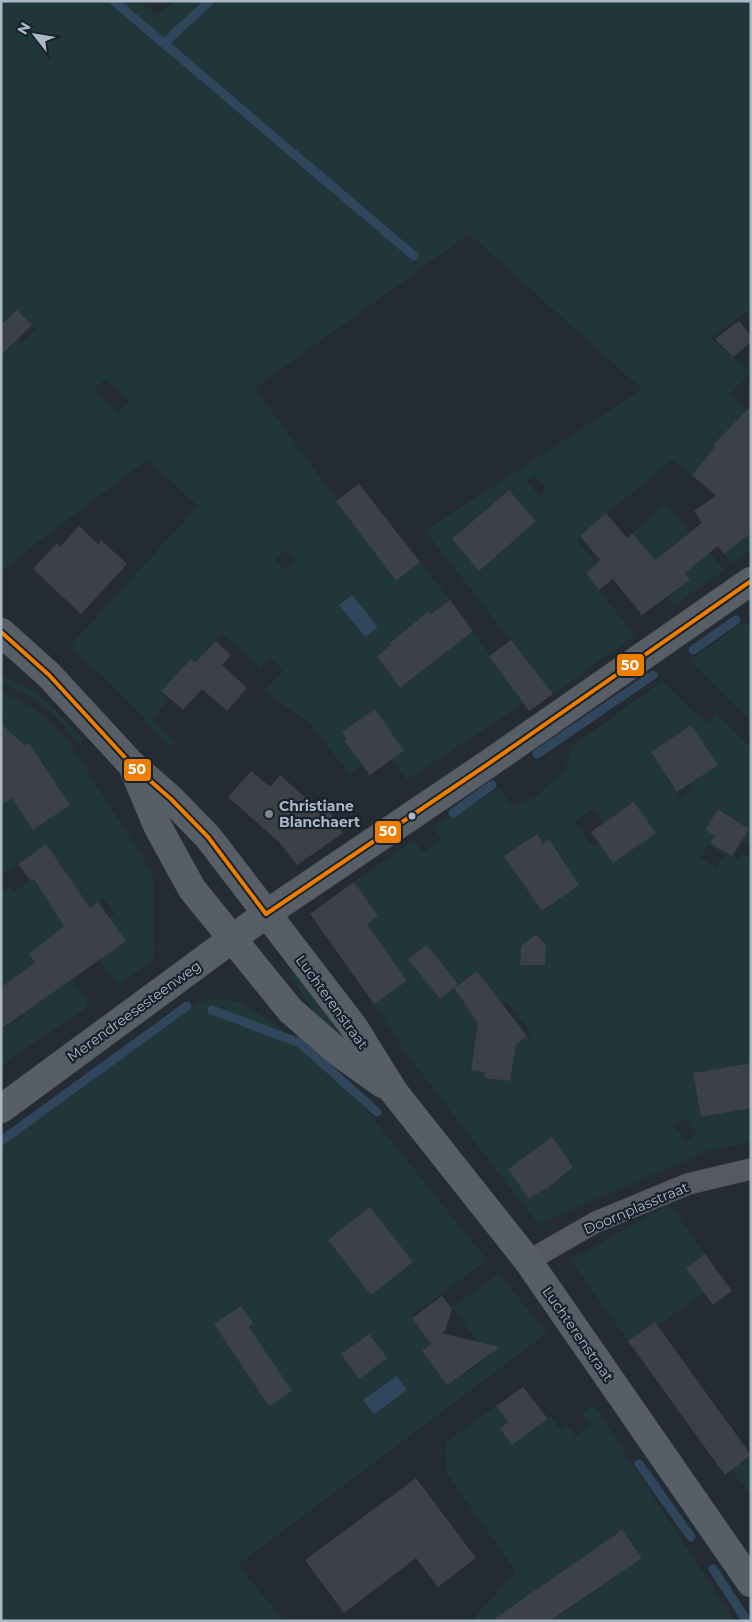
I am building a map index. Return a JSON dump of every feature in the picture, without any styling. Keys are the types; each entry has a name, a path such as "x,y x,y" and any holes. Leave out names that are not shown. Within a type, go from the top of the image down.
{"street":[{"name":"Merendreesesteenweg","path":"1,1108 266,914 488,764 751,581"},
{"path":"1,632 49,675 131,764"},
{"name":"Luchterenstraat","path":"131,764 171,799 208,837 353,1026 394,1092 528,1261 751,1583"},
{"name":"Luchterenstraat","path":"131,764 158,827 192,889 232,939 290,1010 338,1052 394,1092"},
{"name":"Doornplasstraat","path":"528,1261 596,1222 688,1184 751,1169"}],"green space":[{"path":"1,1 140,1 157,15 175,1 751,1 751,308 711,338 751,373 730,394 751,414 707,457 692,475 672,460 576,539 596,563 586,573 635,636 553,694 425,531 642,389 469,234 255,388 396,581 420,562 450,600 431,614 429,611 389,642 391,645 377,656 400,688 473,631 523,703 407,780 393,759 403,751 374,710 342,732 347,739 344,742 363,765 350,774 307,721 264,691 283,671 271,658 260,668 222,633 195,663 191,659 161,691 167,701 153,720 174,742 169,746 132,705 70,646 198,506 147,460 1,572 1,350 4,353 19,338 22,342 36,329 17,310 3,323 1,329","holes":["105,379 129,401 118,413 94,390","534,475 546,489 539,496 527,481","509,490 536,521 479,570 452,539","286,550 295,561 283,570 275,559"]},
{"path":"666,504 725,570 674,605 668,598 690,580 684,574 696,563 678,541 655,560 632,533"},
{"path":"751,533 751,551 732,563 724,554"},
{"path":"745,621 751,628 751,721 690,660"},
{"path":"1,677 14,681 36,694 56,711 83,739 78,744 45,707 13,688 1,685"},
{"path":"662,681 706,723 716,713 751,748 751,847 742,841 749,829 718,809 705,830 723,842 719,849 738,859 742,853 751,859 751,1063 693,1073 701,1117 751,1108 751,1142 708,1151 538,1224 405,1052 374,1004 400,986 383,946 367,924 378,916 354,882 414,840 423,852 441,839 433,827 500,788 512,807 536,796 565,770 573,746","holes":["691,725 689,783 694,790 681,798 651,752","634,802 655,833 599,844 593,847 575,822 594,808 604,823","536,834 551,856 558,852 579,885 543,911 504,856","709,845 725,855 716,868 700,858","536,934 546,947 545,965 520,965 521,946","427,946 458,984 477,971 502,1004 506,1001 531,1033 516,1045 510,1081 485,1078 485,1072 471,1070 478,1023 454,988 440,998","683,1118 696,1134 686,1142 673,1125","552,1138 573,1167 547,1190 545,1188 529,1198 508,1169"]},
{"path":"1,692 33,707 67,739 153,874 155,958 119,985 99,960 126,941 109,918 115,914 103,898 29,954 55,991 72,979 89,1006 15,1055 1,1067 1,1031 24,1014 1,987 1,892 10,887 14,892 57,861 46,844 1,875 1,805 6,801","holes":["45,767 70,805 42,824","61,865 68,876 51,888 37,882"]},
{"path":"288,970 303,980 342,1027 340,1032 334,1032 314,1011 297,987"},
{"path":"207,999 237,1001 280,1027 347,1086 487,1260 411,1316 431,1344 422,1351 447,1384 480,1364 479,1362 487,1356 452,1307 499,1274 547,1333 238,1565 284,1621 1,1621 1,1140 175,1016"},
{"path":"669,1204 705,1254 687,1268 704,1293 658,1325 655,1322 628,1341 571,1260"},
{"path":"594,1405 734,1621 552,1621 642,1558 622,1530 495,1618 496,1621 471,1621 516,1572 446,1472 445,1443 496,1406 508,1422 500,1429 512,1445 548,1419 550,1415 560,1429 567,1425 576,1436 590,1425 582,1414"},
{"path":"751,1456 751,1495 731,1470"}],"water":[{"path":"352,595 378,627 365,637 339,605"},
{"path":"397,1376 407,1390 374,1414 363,1400"}],"building":[{"path":"17,310 32,325 1,355 1,325"},
{"path":"739,321 751,336 751,342 733,357 715,339"},
{"path":"751,406 751,533 724,554 718,546 685,573 690,580 642,615 613,579 599,590 586,573 600,560 580,536 606,513 627,538 632,533 655,560 702,523 694,511 716,496 692,475 715,447 713,445"},
{"path":"359,484 420,562 396,581 336,501"},
{"path":"509,490 536,521 479,571 452,539"},
{"path":"79,526 98,544 101,540 127,564 81,614 33,569 57,543 60,547"},
{"path":"450,600 473,631 400,688 377,656 391,645 389,643 429,611 431,614"},
{"path":"511,640 553,694 529,711 489,656"},
{"path":"216,641 231,655 222,665 247,688 227,711 202,689 183,710 161,691 191,659 195,663"},
{"path":"375,709 404,751 370,775 344,741 347,739 342,732"},
{"path":"1,724 26,746 28,742 70,805 33,830 12,798 1,805"},
{"path":"691,725 718,765 677,792 651,752"},
{"path":"251,771 270,787 280,775 320,811 326,806 343,833 297,865 279,842 228,797"},
{"path":"634,802 656,833 613,863 591,832"},
{"path":"718,809 749,829 732,856 710,843 715,836 705,830"},
{"path":"537,834 543,844 549,839 579,885 542,911 504,856"},
{"path":"46,844 90,908 98,902 126,941 1,1029 1,987 35,963 29,954 64,926 34,879 31,881 18,864"},
{"path":"354,882 378,916 367,924 407,981 374,1004 310,914"},
{"path":"536,934 546,946 545,965 520,965 521,946"},
{"path":"427,945 458,984 440,999 408,959"},
{"path":"477,971 527,1036 516,1045 510,1081 485,1078 485,1072 471,1070 478,1023 454,988"},
{"path":"751,1063 751,1108 701,1117 693,1073"},
{"path":"552,1137 573,1167 546,1190 545,1188 529,1199 508,1169"},
{"path":"370,1207 413,1262 371,1295 328,1240"},
{"path":"705,1254 732,1291 713,1305 686,1268"},
{"path":"442,1296 452,1309 445,1331 441,1333 500,1347 447,1385 422,1351 431,1344 412,1318"},
{"path":"241,1306 253,1323 249,1327 292,1391 269,1406 214,1324"},
{"path":"655,1322 751,1455 725,1475 628,1341"},
{"path":"369,1334 387,1358 359,1379 341,1354"},
{"path":"523,1387 548,1419 512,1445 500,1429 508,1422 496,1406"},
{"path":"416,1478 476,1558 438,1587 416,1558 344,1613 305,1560"},
{"path":"622,1530 642,1558 550,1621 491,1621"}],"waterway":[{"path":"114,1 414,256"},
{"path":"164,43 210,1"},
{"path":"693,650 736,620"},
{"path":"537,754 653,675"},
{"path":"453,813 492,785"},
{"path":"1,1141 187,1006"},
{"path":"212,1010 300,1043 377,1112"},
{"path":"639,1464 691,1537"},
{"path":"713,1569 747,1621"}],"transit line":[{"name":"50","path":"266,914 488,764 751,581"},
{"name":"50","path":"1,632 49,675 131,764 171,799 208,837 266,914"}],"place":[{"name":"Christiane Blanchaert","path":"269,814"}]}
